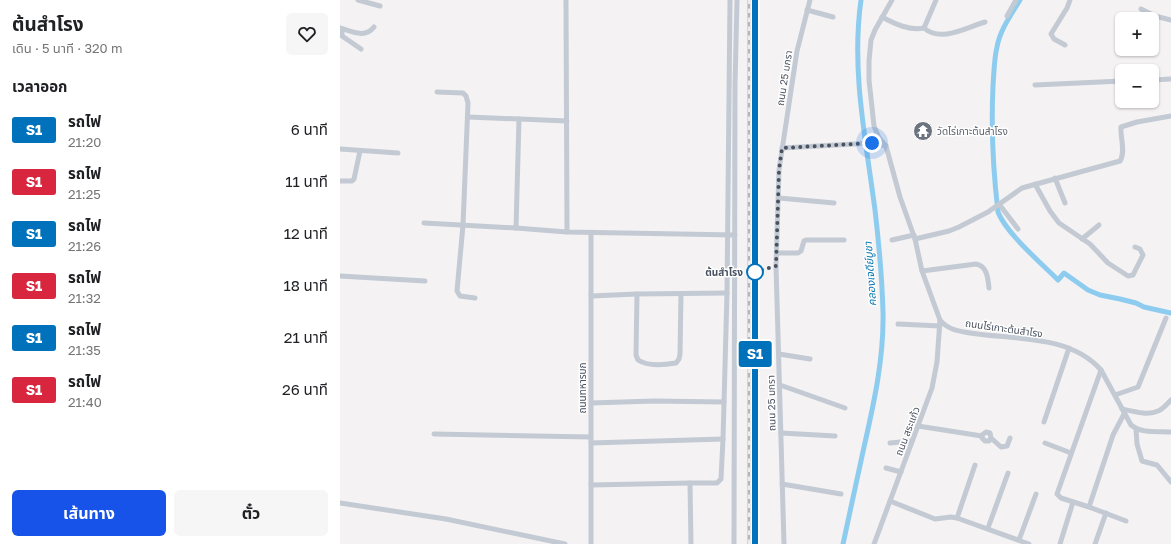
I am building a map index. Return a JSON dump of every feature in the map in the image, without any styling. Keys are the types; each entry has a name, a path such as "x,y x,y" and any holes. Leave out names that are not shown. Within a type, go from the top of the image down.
{"street":[{"path":"358,0 380,6"},
{"path":"566,0 567,232"},
{"path":"591,485 717,483 720,479 723,439 727,293 730,0"},
{"path":"734,544 734,92 737,0"},
{"name":"ถนน 25 มกรา","path":"784,544 777,253 779,170 797,51 810,0"},
{"path":"892,0 871,40 869,80 874,126 879,138 886,146 900,197 914,237 922,271 940,320"},
{"path":"924,28 936,0"},
{"path":"1007,16 1016,0"},
{"path":"1065,45 1054,39 1051,34 1067,8 1070,0"},
{"path":"1141,9 1155,16 1171,20"},
{"path":"807,10 833,18"},
{"path":"882,17 905,27 918,29 924,28 931,33 943,34 960,31 984,22"},
{"path":"361,49 341,38 341,28 360,34 372,30 374,27"},
{"path":"1159,80 1171,79"},
{"path":"1035,85 1115,81"},
{"path":"437,92 464,93 468,103 463,225 457,291 460,296 474,298"},
{"path":"892,240 949,231 960,227 1022,188 1120,161 1122,158 1121,127 1137,122 1171,116"},
{"path":"468,117 566,121"},
{"path":"516,228 519,119"},
{"path":"782,148 872,143 886,146"},
{"path":"340,149 398,153"},
{"path":"340,181 354,179 360,151"},
{"path":"1054,178 1065,203"},
{"path":"1035,184 1054,218 1065,228 1082,238 1108,263 1128,276 1133,275 1143,255 1140,249 1135,247"},
{"path":"778,198 834,203"},
{"path":"997,205 1018,229"},
{"path":"424,223 591,233 735,235"},
{"path":"1082,238 1099,225"},
{"name":"ถนนทหารบก","path":"591,233 591,544"},
{"path":"777,253 798,253 801,251 804,241 806,240 844,240"},
{"path":"922,271 976,264 983,267 987,274 989,288"},
{"path":"340,276 425,281"},
{"path":"591,296 727,293"},
{"path":"637,294 636,355 638,360 647,364 676,364 679,359 681,294"},
{"path":"1115,395 1138,387 1166,318"},
{"name":"ถนน สระแก้ว","path":"874,544 934,379 940,320"},
{"name":"ถนนไร่เกาะต้นสำโรง","path":"940,320 955,330 993,336 1036,340 1069,348 1094,363 1101,370 1123,412 1131,425 1136,429"},
{"path":"898,324 940,326"},
{"path":"1044,422 1069,348"},
{"path":"779,354 810,359"},
{"path":"1101,370 1057,494 1061,498 1089,506 1126,521"},
{"path":"780,386 845,408"},
{"path":"1089,506 1113,436 1123,412 1145,413 1159,411 1171,400"},
{"path":"591,403 654,401 724,402"},
{"path":"918,426 982,436 985,441 991,438 1000,447 1007,446 1010,438"},
{"path":"1170,480 1157,465 1142,461 1137,444 1136,429 1141,431 1171,432"},
{"path":"781,433 835,436"},
{"path":"434,434 591,440 723,439"},
{"path":"890,444 912,441"},
{"path":"1045,443 1071,454"},
{"path":"957,518 975,465"},
{"path":"886,468 901,472"},
{"path":"988,528 1008,473"},
{"path":"690,483 690,544"},
{"path":"782,484 841,494"},
{"path":"1019,540 1036,494"},
{"path":"890,501 935,519 950,517 957,518 1029,544"},
{"path":"1060,544 1073,502"},
{"path":"340,503 446,519 565,544"},
{"path":"1095,544 1106,513"}],"waterway":[{"name":"คลองเจดีย์บูชา","path":"843,544 875,397 883,329 882,286 878,236 864,132 859,79 858,27 861,0"},
{"path":"1020,0 1006,23 998,41 995,61 992,102 992,134 998,212 1008,229 1058,280 1064,273 1088,290 1100,295 1171,313"}],"railway":[{"path":"749,0 749,544"},
{"path":"755,34 755,544"}],"train":[{"name":"S1","path":"755,0 755,544"}],"place":[{"name":"วัดไร่เกาะต้นสำโรง","path":"923,131"},
{"name":"ต้นสำโรง","path":"755,272"}],"route":[{"path":"755,272 776,266 779,170 782,148 872,143"}]}
